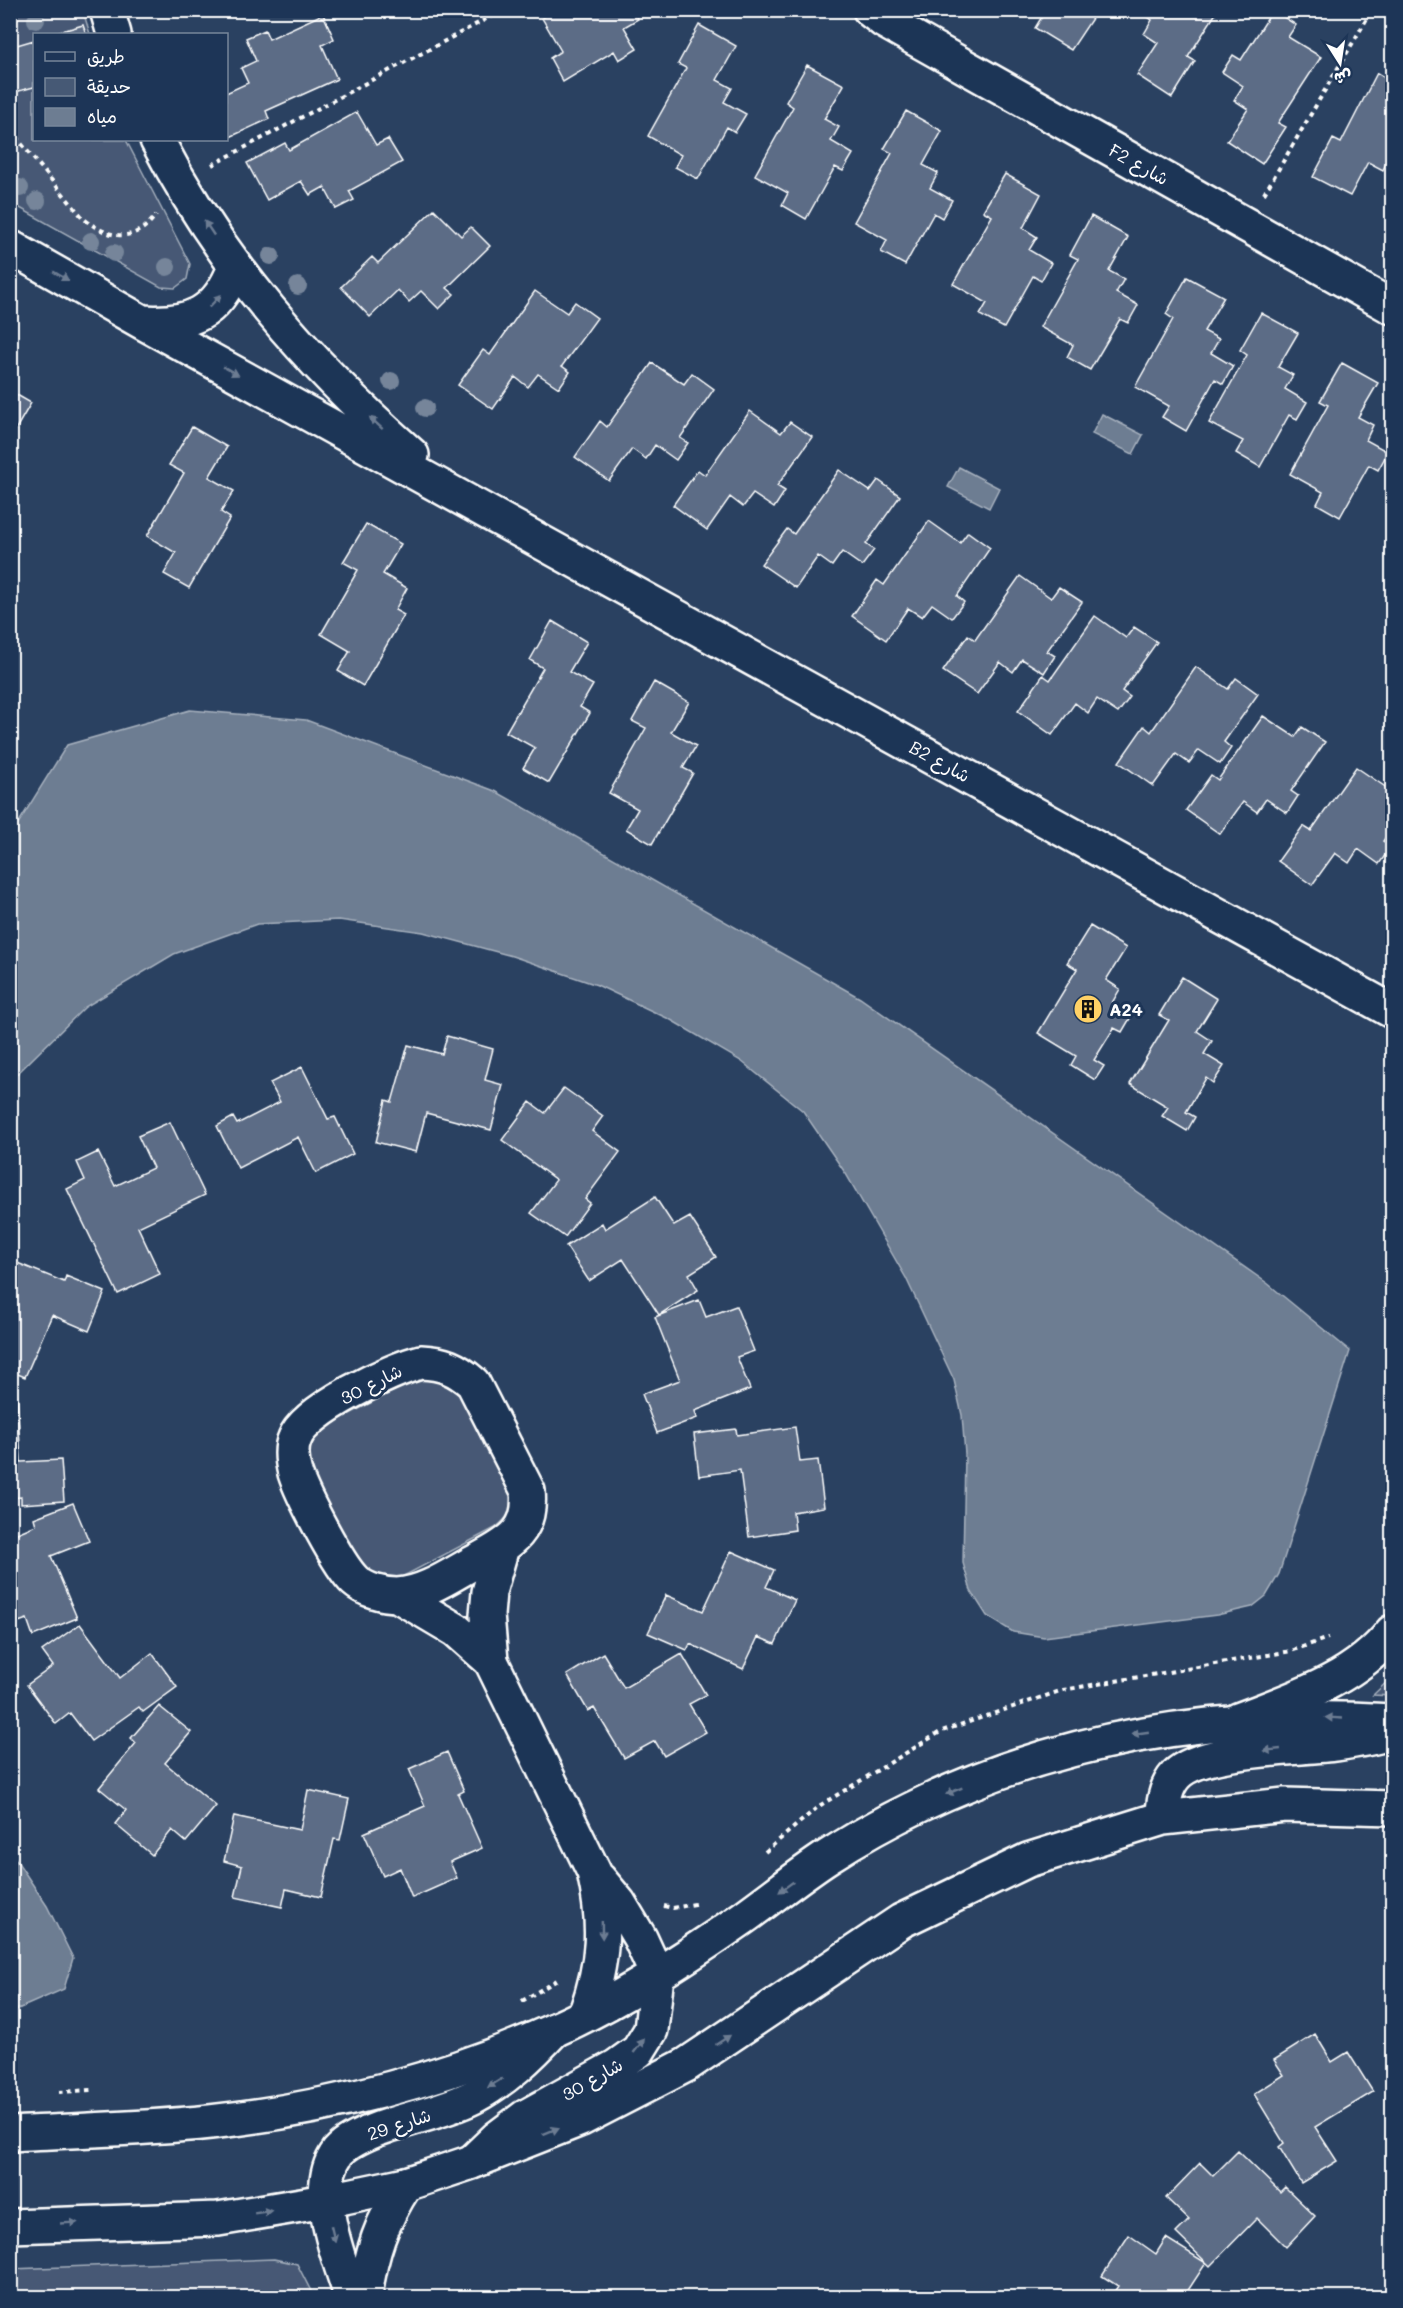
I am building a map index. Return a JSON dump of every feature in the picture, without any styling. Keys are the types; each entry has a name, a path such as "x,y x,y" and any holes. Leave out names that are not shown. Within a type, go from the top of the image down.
{"street":[{"path":"107,10 114,33"},
{"name":"F2 شارع","path":"852,10 877,16 1392,308"},
{"path":"158,141 179,182 235,267 289,335 350,400 416,459 488,512"},
{"path":"10,247 488,512"},
{"path":"142,322 167,324 190,319 211,307 226,289 235,267"},
{"name":"B2 شارع","path":"488,512 1392,1011"},
{"name":"شارع 30","path":"421,1362 441,1363 459,1370 473,1383 528,1491 529,1508 525,1524 502,1547 418,1591 397,1595 376,1592 356,1582 342,1567 296,1475 291,1456 294,1438 303,1423 318,1412 403,1366 421,1362"},
{"name":"شارع 30","path":"472,2163 497,2138 525,2117 617,2066 638,2051 651,2030 657,1975 640,1938 619,1903 594,1872 491,1661 487,1615 492,1581 502,1547"},
{"name":"شارع 30","path":"397,1595 456,1630 491,1661"},
{"path":"1238,1720 1342,1676 1384,1643 1392,1632"},
{"path":"10,2134 208,2122 297,2110 395,2087 471,2063 554,2030 657,1975 741,1920 828,1857 923,1804 1024,1763 1129,1735 1238,1720 1324,1717 1392,1721"},
{"path":"1163,1818 1167,1789 1175,1776 1187,1767 1224,1755 1337,1743 1392,1732"},
{"path":"10,2226 218,2218 325,2201 406,2184 472,2163 581,2119 686,2065 901,1921 1028,1860 1163,1818 1285,1805 1392,1808"},
{"name":"شارع 30","path":"585,2013 597,1979 603,1943 602,1908 594,1872"},
{"name":"شارع 29","path":"352,2298 325,2201 329,2173 338,2152 354,2139 473,2097 503,2078 530,2056 554,2030"},
{"path":"365,2298 368,2267 377,2238 389,2209 406,2184"}],"path":[{"path":"210,166 503,10"},
{"path":"1246,225 1372,10"},
{"path":"10,130 83,218 97,230 115,236 134,234 149,225 160,209"},
{"path":"513,2007 558,1979"},
{"path":"54,2092 99,2090"}],"green space":[{"path":"11,11 83,11 90,33 33,33 33,141 127,141 190,264 187,279 175,288 161,287 11,203"},
{"path":"431,1376 460,1391 511,1489 509,1512 495,1528 400,1578 371,1575 359,1566 306,1466 308,1448 312,1439 325,1427 416,1379"},
{"path":"1392,1677 1392,1696 1373,1695"},
{"path":"274,2259 297,2264 314,2297 11,2297 11,2269"}],"water":[{"path":"1102,414 1143,435 1133,454 1092,434"},
{"path":"959,467 999,488 989,508 948,487"},
{"path":"190,710 306,720 495,791 860,998 1267,1283 1350,1351 1279,1574 1266,1596 1252,1607 1217,1615 1044,1637 1013,1632 987,1616 971,1591 963,1563 965,1454 962,1415 954,1380 906,1278 846,1174 803,1111 741,1061 671,1020 597,985 512,956 423,932 339,920 257,924 174,954 85,1007 15,1076 11,1086 11,835 67,745"},
{"path":"11,1852 47,1906 73,1958 64,1989 11,2012"}],"building":[{"path":"555,10 633,10 638,19 624,27 637,49 619,60 614,51 563,82 550,58 561,51 542,18"},
{"path":"1046,10 1090,10 1095,14 1071,50 1035,28"},
{"path":"1138,10 1218,10 1188,57 1195,61 1172,98 1137,75 1158,43 1144,34 1152,20"},
{"path":"1273,10 1296,25 1288,37 1321,57 1278,123 1286,127 1262,164 1227,141 1248,109 1234,100 1243,86 1222,72 1233,55 1241,60"},
{"path":"323,14 334,39 322,45 337,79 266,111 269,119 230,137 228,134 228,92 248,83 241,68 256,61 246,38 265,30 269,39"},
{"path":"83,25 86,33 55,33"},
{"path":"699,25 736,46 717,80 732,88 724,102 746,114 735,132 727,127 698,179 675,167 681,155 648,136 686,68 678,64"},
{"path":"33,40 33,87 15,92 10,75 10,47"},
{"path":"807,65 844,85 824,119 839,127 831,141 853,154 843,171 835,167 806,219 782,205 788,193 755,175 793,107 786,102"},
{"path":"1377,73 1392,82 1392,157 1390,155 1383,170 1368,162 1350,196 1313,177 1333,139 1341,143"},
{"path":"906,111 942,131 923,165 938,173 930,188 952,200 942,218 934,213 905,265 881,252 887,240 854,222 892,153 884,149"},
{"path":"357,112 376,145 388,139 402,162 349,191 354,200 336,209 324,187 310,195 301,181 267,200 247,163 285,143 289,150"},
{"path":"1005,174 1041,194 1023,228 1037,237 1029,250 1051,263 1041,281 1033,276 1004,328 980,315 987,303 953,284 992,216 983,211"},
{"path":"434,209 461,236 471,227 490,246 447,288 454,294 439,309 421,291 409,302 398,290 370,317 341,287 372,257 378,263"},
{"path":"1091,216 1128,237 1109,271 1124,279 1116,293 1138,305 1128,323 1120,319 1090,370 1067,357 1073,345 1040,327 1078,259 1070,255"},
{"path":"1187,277 1224,297 1204,331 1219,339 1211,353 1233,366 1223,384 1215,379 1186,431 1162,417 1169,406 1135,387 1173,319 1166,314"},
{"path":"535,291 567,313 575,302 597,318 562,366 570,372 559,388 538,374 528,387 515,377 493,409 458,385 483,350 490,355"},
{"path":"1261,313 1298,333 1278,367 1293,375 1285,389 1307,402 1297,419 1289,415 1260,467 1236,453 1243,441 1209,423 1247,355 1240,350"},
{"path":"652,363 684,384 692,373 714,389 680,438 688,443 676,460 655,445 646,459 632,449 609,481 575,457 600,421 607,427"},
{"path":"1342,363 1378,383 1358,417 1373,425 1366,440 1388,452 1378,470 1369,465 1340,517 1317,504 1323,492 1290,474 1328,405 1320,401"},
{"path":"10,391 31,403 10,439"},
{"path":"750,411 781,433 790,422 812,437 777,486 785,491 774,508 753,494 743,507 730,497 707,530 673,505 698,470 705,475"},
{"path":"192,427 227,447 209,477 234,491 221,512 230,518 189,588 164,574 176,553 147,536 184,473 169,465"},
{"path":"839,470 870,491 878,480 900,496 866,544 874,550 862,566 842,552 832,566 818,556 796,588 761,564 787,529 794,534"},
{"path":"929,521 960,543 968,532 990,548 957,596 964,602 952,618 932,604 922,617 908,608 886,640 852,616 877,580 884,585"},
{"path":"366,524 401,544 383,574 407,588 395,610 404,615 363,686 338,671 350,651 321,634 358,570 343,562"},
{"path":"1020,576 1051,598 1059,587 1082,602 1047,651 1055,656 1044,673 1022,659 1013,672 1000,662 977,694 943,671 968,635 975,640"},
{"path":"1095,616 1126,638 1134,627 1157,642 1122,691 1130,697 1118,713 1097,699 1088,713 1075,703 1052,735 1018,711 1043,675 1050,680"},
{"path":"552,621 587,642 569,672 593,685 580,707 590,713 549,783 523,768 535,748 506,732 543,668 530,660"},
{"path":"1196,667 1228,689 1236,678 1258,694 1224,742 1231,748 1220,764 1199,750 1189,763 1176,754 1153,786 1119,762 1144,726 1151,732"},
{"path":"654,682 689,702 671,732 696,746 683,768 693,773 652,844 626,829 638,809 609,793 646,728 632,721"},
{"path":"1263,716 1295,737 1302,727 1325,742 1291,791 1298,796 1287,813 1266,799 1257,812 1243,802 1220,834 1186,810 1211,775 1218,780"},
{"path":"1356,767 1387,788 1392,780 1392,828 1383,841 1391,847 1379,864 1358,849 1349,863 1335,853 1312,885 1278,861 1303,826 1311,831"},
{"name":"A24","path":"1090,926 1126,948 1106,980 1120,989 1112,1003 1132,1015 1122,1032 1114,1028 1094,1060 1104,1066 1095,1080 1071,1065 1076,1056 1038,1033 1077,969 1067,963"},
{"path":"1182,977 1217,999 1197,1031 1212,1041 1204,1054 1224,1066 1213,1083 1206,1078 1186,1112 1195,1117 1187,1131 1162,1116 1168,1107 1130,1084 1169,1020 1159,1015"},
{"path":"447,1036 493,1049 485,1080 503,1085 491,1130 426,1113 416,1152 376,1142 386,1100 392,1102 408,1045 442,1054"},
{"path":"302,1067 328,1119 335,1117 353,1154 316,1173 298,1137 238,1168 217,1126 233,1117 237,1124 280,1102 270,1083"},
{"path":"564,1088 603,1116 592,1131 620,1152 585,1199 590,1203 565,1237 531,1213 556,1180 502,1140 530,1102 545,1113"},
{"path":"170,1122 205,1195 138,1227 160,1274 118,1294 67,1189 85,1180 77,1162 98,1152 115,1186 153,1168 138,1136"},
{"path":"655,1197 674,1226 690,1217 716,1257 689,1274 698,1290 659,1315 623,1259 589,1281 566,1246 602,1223 605,1229"},
{"path":"10,1260 64,1282 66,1276 105,1292 89,1331 52,1315 25,1377 10,1371"},
{"path":"699,1300 706,1317 736,1306 754,1351 737,1357 750,1389 695,1411 697,1418 657,1433 642,1394 680,1380 655,1317"},
{"path":"17,1395 21,1462 61,1460 64,1501 21,1504 21,1497 10,1498 10,1396"},
{"path":"795,1427 800,1462 818,1460 824,1507 793,1512 795,1530 749,1537 740,1470 699,1476 694,1434 736,1429 737,1435"},
{"path":"73,1503 89,1541 51,1556 77,1618 33,1636 27,1619 10,1625 10,1536 36,1525 34,1518"},
{"path":"731,1551 774,1570 766,1587 795,1600 775,1644 758,1637 743,1669 690,1644 687,1650 648,1633 666,1595 703,1611"},
{"path":"80,1624 120,1678 152,1653 177,1687 143,1712 139,1707 91,1741 70,1713 56,1724 27,1685 53,1666 42,1651"},
{"path":"603,1653 624,1688 682,1654 706,1695 689,1704 706,1732 664,1756 655,1741 624,1758 594,1708 588,1711 567,1675"},
{"path":"159,1706 191,1732 165,1763 216,1806 186,1842 172,1830 152,1855 115,1824 126,1810 99,1788 136,1743 131,1738"},
{"path":"447,1752 464,1791 458,1794 482,1848 450,1862 457,1878 412,1898 400,1868 383,1876 364,1833 425,1806 409,1769"},
{"path":"308,1790 349,1799 340,1840 334,1839 321,1897 286,1889 282,1907 235,1897 242,1866 224,1861 234,1816 300,1830"},
{"path":"1315,2034 1332,2062 1348,2052 1373,2092 1315,2127 1337,2161 1301,2183 1279,2147 1284,2143 1254,2094 1284,2075 1274,2060"},
{"path":"1238,2151 1280,2192 1285,2187 1315,2216 1286,2247 1257,2218 1210,2266 1176,2233 1189,2220 1166,2198 1200,2163 1213,2176"},
{"path":"1129,2235 1156,2254 1166,2238 1206,2263 1183,2298 1110,2298 1118,2286 1102,2276"}],"place":[{"name":"A24","path":"1088,1009"}]}
